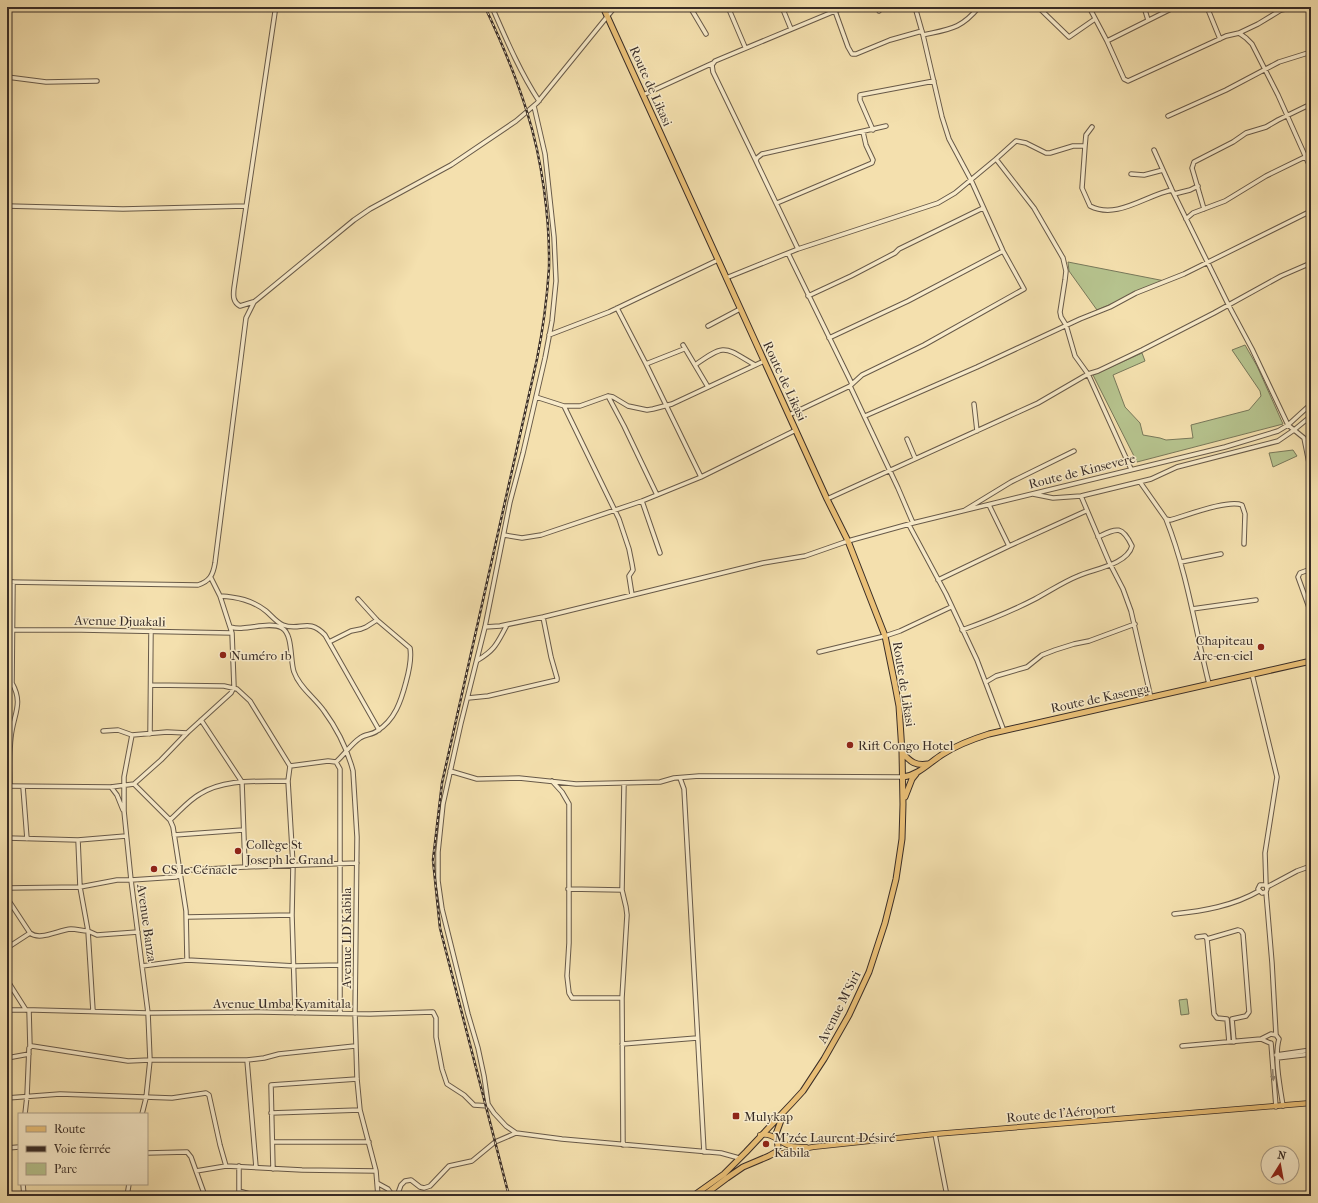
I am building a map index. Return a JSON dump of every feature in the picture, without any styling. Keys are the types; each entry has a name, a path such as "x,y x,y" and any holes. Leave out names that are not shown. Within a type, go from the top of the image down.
{"highway":[{"name":"Route de Likasi","path":"603,7 827,499 848,541 885,636 898,706 903,777"},
{"name":"Route de Kasenga","path":"903,777 916,774 944,753 966,742 1004,731 1311,661"},
{"path":"902,752 912,762 922,765 929,763"},
{"path":"903,804 912,779 916,774"},
{"name":"Avenue M'Siri","path":"693,1196 724,1174 803,1091 824,1059 849,1015 869,972 885,923 896,879 902,839 903,777"},
{"path":"703,1196 732,1174 769,1156 777,1150 777,1130 784,1111"},
{"path":"746,1152 743,1158 744,1161 749,1163 755,1162"}],"main road":[{"name":"Route de l'Aéroport","path":"769,1156 813,1147 935,1134 1311,1103"},
{"name":"Route de l'Aéroport","path":"760,1136 767,1134 789,1145 813,1147"}],"street":[{"path":"492,7 512,52 532,91 539,101"},
{"path":"276,12 233,295 236,304 240,306 254,302 354,220 370,209 451,165 516,121 539,101 615,7"},
{"path":"690,7 706,34"},
{"path":"728,7 745,47"},
{"path":"782,7 791,29"},
{"path":"643,95 745,47 791,29 834,9 846,7"},
{"path":"789,415 851,385 862,376 924,345 1024,290 1003,251 971,180 950,139 942,117 915,7"},
{"path":"834,9 848,47 852,54 856,54 890,40 954,28 971,18 979,7"},
{"path":"1038,7 1070,37 1095,20"},
{"path":"1089,7 1107,41 1124,79 1128,81 1226,36 1239,33 1258,24 1281,10 1296,7"},
{"path":"1144,7 1148,20"},
{"path":"1107,41 1175,7"},
{"path":"1207,7 1220,39"},
{"path":"1239,33 1252,44 1278,95 1311,169"},
{"path":"1168,116 1200,102 1289,58 1311,52"},
{"path":"713,63 713,72 798,249"},
{"path":"7,77 46,82 97,81"},
{"path":"874,130 860,100 860,95 934,81"},
{"path":"1204,209 1192,168 1194,162 1233,142 1246,133 1266,127 1286,115 1311,104"},
{"path":"534,106 545,154 554,237 556,281 550,335 504,535 478,660 461,723 443,804 440,831 438,881 445,921 478,1048 489,1106 506,1126 516,1133 623,1145 721,1153 739,1158"},
{"path":"756,161 762,154 874,130 886,126"},
{"path":"1092,127 1086,136 1082,188 1090,206 1106,210 1121,209 1158,194 1190,190 1198,186"},
{"path":"777,203 872,164 873,160 866,145 863,132"},
{"path":"726,278 798,249 938,203 955,193 1016,141 1026,143 1050,154 1073,146 1086,146"},
{"path":"1154,150 1186,219 1252,349 1288,425 1302,436 1305,441 1311,473"},
{"path":"1186,219 1193,213 1225,201 1266,176 1311,154"},
{"path":"996,159 1034,208 1063,258 1066,271 1060,312 1066,325 1075,356 1088,374 1132,469"},
{"path":"1131,174 1144,175 1163,170"},
{"path":"7,206 123,209 246,206"},
{"path":"808,296 851,276 895,253 899,249 983,208"},
{"path":"865,416 977,367 1030,341 1110,307 1136,293 1184,274 1311,211"},
{"path":"829,338 908,301 1003,251"},
{"path":"788,253 890,470 911,524 977,660 1004,731"},
{"path":"550,335 591,320 718,260"},
{"path":"827,499 1038,403 1088,374 1098,371 1142,350 1229,306 1281,276 1311,263"},
{"path":"7,582 198,585 205,583 211,578 215,563 246,318 254,302"},
{"path":"617,308 701,477"},
{"path":"708,326 740,309"},
{"path":"646,364 683,347 708,387"},
{"path":"695,365 710,354 728,349 755,365"},
{"path":"536,397 564,406 584,406 608,396 613,397 628,406 653,409 666,406 764,361"},
{"path":"608,396 657,495"},
{"path":"974,404 977,431"},
{"name":"Route de Kinsevere","path":"485,627 507,625 632,596 763,563 805,556 848,541 911,524 1271,434 1288,425 1311,404"},
{"path":"564,406 624,534 633,570 629,576 632,596"},
{"path":"1032,493 1053,498 1081,496 1151,479 1177,467 1278,441 1311,416"},
{"path":"504,535 522,538 541,535 642,501 701,477 796,430"},
{"path":"907,439 915,458"},
{"path":"962,512 998,490 1074,451"},
{"path":"1140,482 1166,519 1175,541 1209,684"},
{"path":"1081,496 1086,511 1110,565 1126,595 1135,624 1151,698"},
{"path":"642,501 660,553"},
{"path":"1166,519 1174,519 1190,513 1216,507 1240,504 1245,514 1244,544"},
{"path":"989,505 1009,546"},
{"path":"938,580 1086,511"},
{"path":"962,630 1022,606 1078,576 1110,565 1131,551 1132,546 1128,537 1118,529 1112,530 1098,537"},
{"path":"1181,562 1221,554"},
{"path":"1311,569 1300,573 1298,577 1311,613"},
{"path":"13,582 12,683 17,691 18,703 11,735 9,786 111,787 134,784 231,693 234,687 232,633 220,596 211,578"},
{"path":"220,596 244,598 264,609 282,626"},
{"path":"290,766 328,761 336,762 360,737 379,730 397,711 404,691 411,658 410,648 377,620 358,599"},
{"path":"1192,609 1256,600"},
{"path":"819,652 900,631 951,608"},
{"path":"468,698 488,696 557,680 543,617"},
{"path":"329,642 351,630 361,630 377,620"},
{"path":"986,682 996,676 1027,667 1042,655 1051,651 1089,641 1135,624"},
{"path":"230,627 243,628 256,626 308,625 319,629 325,635 379,730"},
{"path":"478,660 495,647 507,625"},
{"name":"Avenue LD Kabila","path":"282,626 286,631 288,638 294,672 302,685 338,730 343,740 353,771 357,837 355,1046 360,1110 376,1171 378,1196"},
{"name":"Avenue Djuakali","path":"7,630 232,633"},
{"path":"150,734 152,631"},
{"path":"1252,674 1277,777 1265,853 1266,892 1276,1035 1278,1038 1278,1057 1283,1106"},
{"path":"7,683 12,683"},
{"path":"151,685 234,687 250,701 290,766 288,781 293,865 292,915 295,966 295,1013"},
{"path":"201,720 242,782 245,867"},
{"path":"104,731 118,730 132,735 167,732 187,733"},
{"name":"Avenue Banza","path":"132,735 130,750 125,767 124,811 130,880 148,1013 150,1060 146,1098 142,1113"},
{"name":"Avenue LD Kabila","path":"336,762 340,769 340,1013"},
{"path":"450,771 476,779 504,777 576,784 660,782 699,776 903,777"},
{"path":"680,778 684,789 704,1152"},
{"path":"170,820 198,795 216,787 242,782 288,781"},
{"path":"552,782 562,792 569,804 569,942 567,976 570,996 576,998 622,998"},
{"path":"134,784 170,820 174,834 187,917 187,960"},
{"path":"623,1145 622,998 627,914 622,890 624,784"},
{"path":"23,787 27,839"},
{"path":"111,787 117,795 124,811"},
{"path":"174,834 243,830"},
{"path":"7,838 78,840 126,836"},
{"path":"78,840 80,887 88,931 93,1011"},
{"path":"7,888 80,887 117,880 176,877 184,871 189,870 357,863"},
{"path":"1259,891 1260,885 1266,886 1311,866"},
{"path":"568,889 622,890"},
{"path":"1174,914 1202,911 1230,904 1249,897 1259,891 1262,893 1266,892"},
{"path":"7,898 30,933 39,936 72,929 88,931 97,935 138,932"},
{"path":"187,917 292,915"},
{"path":"1238,930 1243,934 1249,1012 1246,1016 1227,1019 1217,1018 1214,1014 1207,939 1238,930"},
{"path":"7,948 30,933"},
{"path":"1197,936 1205,936 1207,939"},
{"path":"142,966 187,960 295,966 340,965"},
{"path":"7,980 27,1010 30,1047 28,1096 25,1113"},
{"name":"Avenue Umba Kyamitala","path":"7,1010 148,1013 356,1014 433,1012 436,1018 436,1037 441,1067 447,1084 464,1095 474,1105 489,1106"},
{"path":"1227,1019 1229,1042"},
{"path":"1232,1019 1234,1042"},
{"path":"1182,1046 1261,1039 1271,1034 1276,1035"},
{"path":"1269,1036 1268,1040 1270,1043 1272,1058 1276,1107"},
{"path":"622,1044 697,1038"},
{"path":"1261,1039 1270,1043 1277,1043"},
{"path":"30,1047 124,1061 247,1060 279,1054 355,1046"},
{"path":"1272,1058 1311,1052"},
{"path":"7,1058 29,1054"},
{"path":"247,1060 256,1167"},
{"path":"273,1169 270,1086 272,1084 357,1079"},
{"path":"7,1098 60,1094 172,1098 208,1094 226,1166"},
{"path":"271,1113 360,1110"},
{"path":"397,1196 401,1185 405,1181 411,1180 420,1187 424,1188 430,1186 449,1166 472,1161 495,1142 516,1133"},
{"path":"935,1134 947,1196"},
{"path":"273,1142 369,1142"},
{"path":"7,1148 18,1147"},
{"path":"148,1153 187,1152 191,1156 205,1196"},
{"path":"196,1171 226,1166 273,1169 376,1171"},
{"path":"239,1166 239,1191 253,1195 268,1196"},
{"path":"377,1183 388,1189 394,1196"},
{"path":"22,1196 24,1185"},
{"path":"127,1196 128,1185"},
{"path":"7,1194 32,1196"}],"green space":[{"path":"1068,262 1165,281 1097,310 1069,271"},
{"path":"1245,345 1257,366 1283,424 1137,462 1093,375 1142,353 1145,361 1113,375 1125,407 1140,423 1143,435 1166,440 1193,438 1191,425 1249,410 1261,396 1260,391 1232,350"},
{"path":"1293,450 1297,456 1273,467 1269,453"},
{"path":"1187,999 1189,1014 1181,1015 1179,1000"}],"railway":[{"path":"485,7 523,99 537,149 544,189 548,230 549,268 537,359 442,783 433,860 440,928 509,1196"}],"place":[{"name":"Chapiteau Arc-en-ciel","path":"1261,647"},
{"name":"Numéro 1b","path":"223,655"},
{"name":"Rift Congo Hotel","path":"850,745"},
{"name":"Collège St Joseph le Grand","path":"238,851"},
{"name":"CS le Cénacle","path":"154,869"},
{"name":"Mulykap","path":"736,1116"},
{"name":"M'zée Laurent-Désiré Kabila","path":"766,1144"}]}
